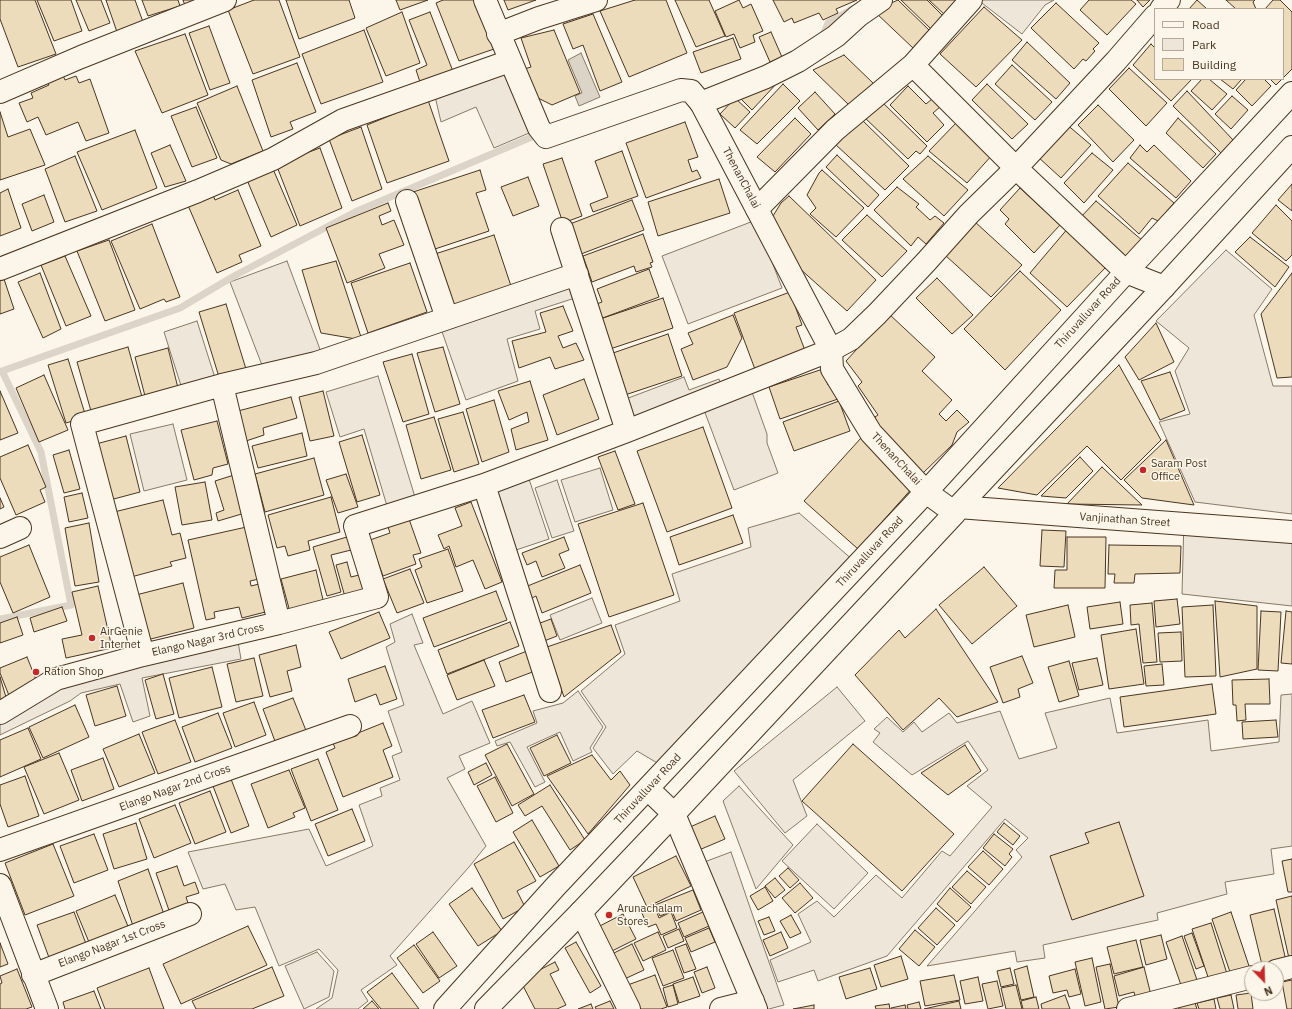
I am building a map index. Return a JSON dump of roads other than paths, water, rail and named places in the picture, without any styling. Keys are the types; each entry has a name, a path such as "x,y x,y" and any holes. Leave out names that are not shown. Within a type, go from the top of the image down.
{"street":[{"path":"0,92 81,57 225,0"},
{"name":"ThenanChalai","path":"485,0 498,34 539,128 546,138 681,90 691,91 701,103 831,350 832,369 870,433 926,492 957,510"},
{"path":"498,34 540,18 596,0"},
{"path":"701,103 766,77 798,61 836,36 858,16 881,0"},
{"path":"757,209 835,130 913,65 971,0"},
{"path":"1162,8 1169,0"},
{"path":"550,691 484,484 627,431 831,350 851,339 877,314 969,214 1016,168 1154,17"},
{"path":"0,269 198,191 273,159 343,120 510,61"},
{"path":"913,65 1016,168 1126,272 1164,287"},
{"name":"Thiruvalluvar Road","path":"445,1009 555,887 926,492 1126,272 1292,93"},
{"path":"486,1009 674,814 1164,287 1292,147"},
{"path":"407,201 447,318"},
{"path":"562,229 627,431"},
{"path":"143,654 82,424 222,385 316,363 577,274"},
{"path":"222,385 279,623"},
{"name":"Elango Nagar 3rd Cross","path":"0,713 56,679 143,654 279,623 377,597 355,526 484,484"},
{"name":"Vanjinathan Street","path":"957,510 1292,532"},
{"path":"0,537 20,528"},
{"name":"Elango Nagar 2nd Cross","path":"0,850 350,726"},
{"path":"648,789 674,814 755,1005 721,1009"},
{"path":"0,885 47,1009"},
{"path":"581,912 629,1009"},
{"name":"Elango Nagar 1st Cross","path":"33,974 190,914"},
{"path":"1128,1009 1244,980"}],"waterway":[{"path":"822,38 828,23 852,9"},
{"path":"0,619 71,605 41,452 2,371 180,308 234,276 355,212 541,133"}],"place":[{"name":"Saram Post Office","path":"1143,470"},
{"name":"AirGenie Internet","path":"92,638"},
{"name":"Ration Shop","path":"36,672"},
{"name":"Arunachalam Stores","path":"609,915"}]}
